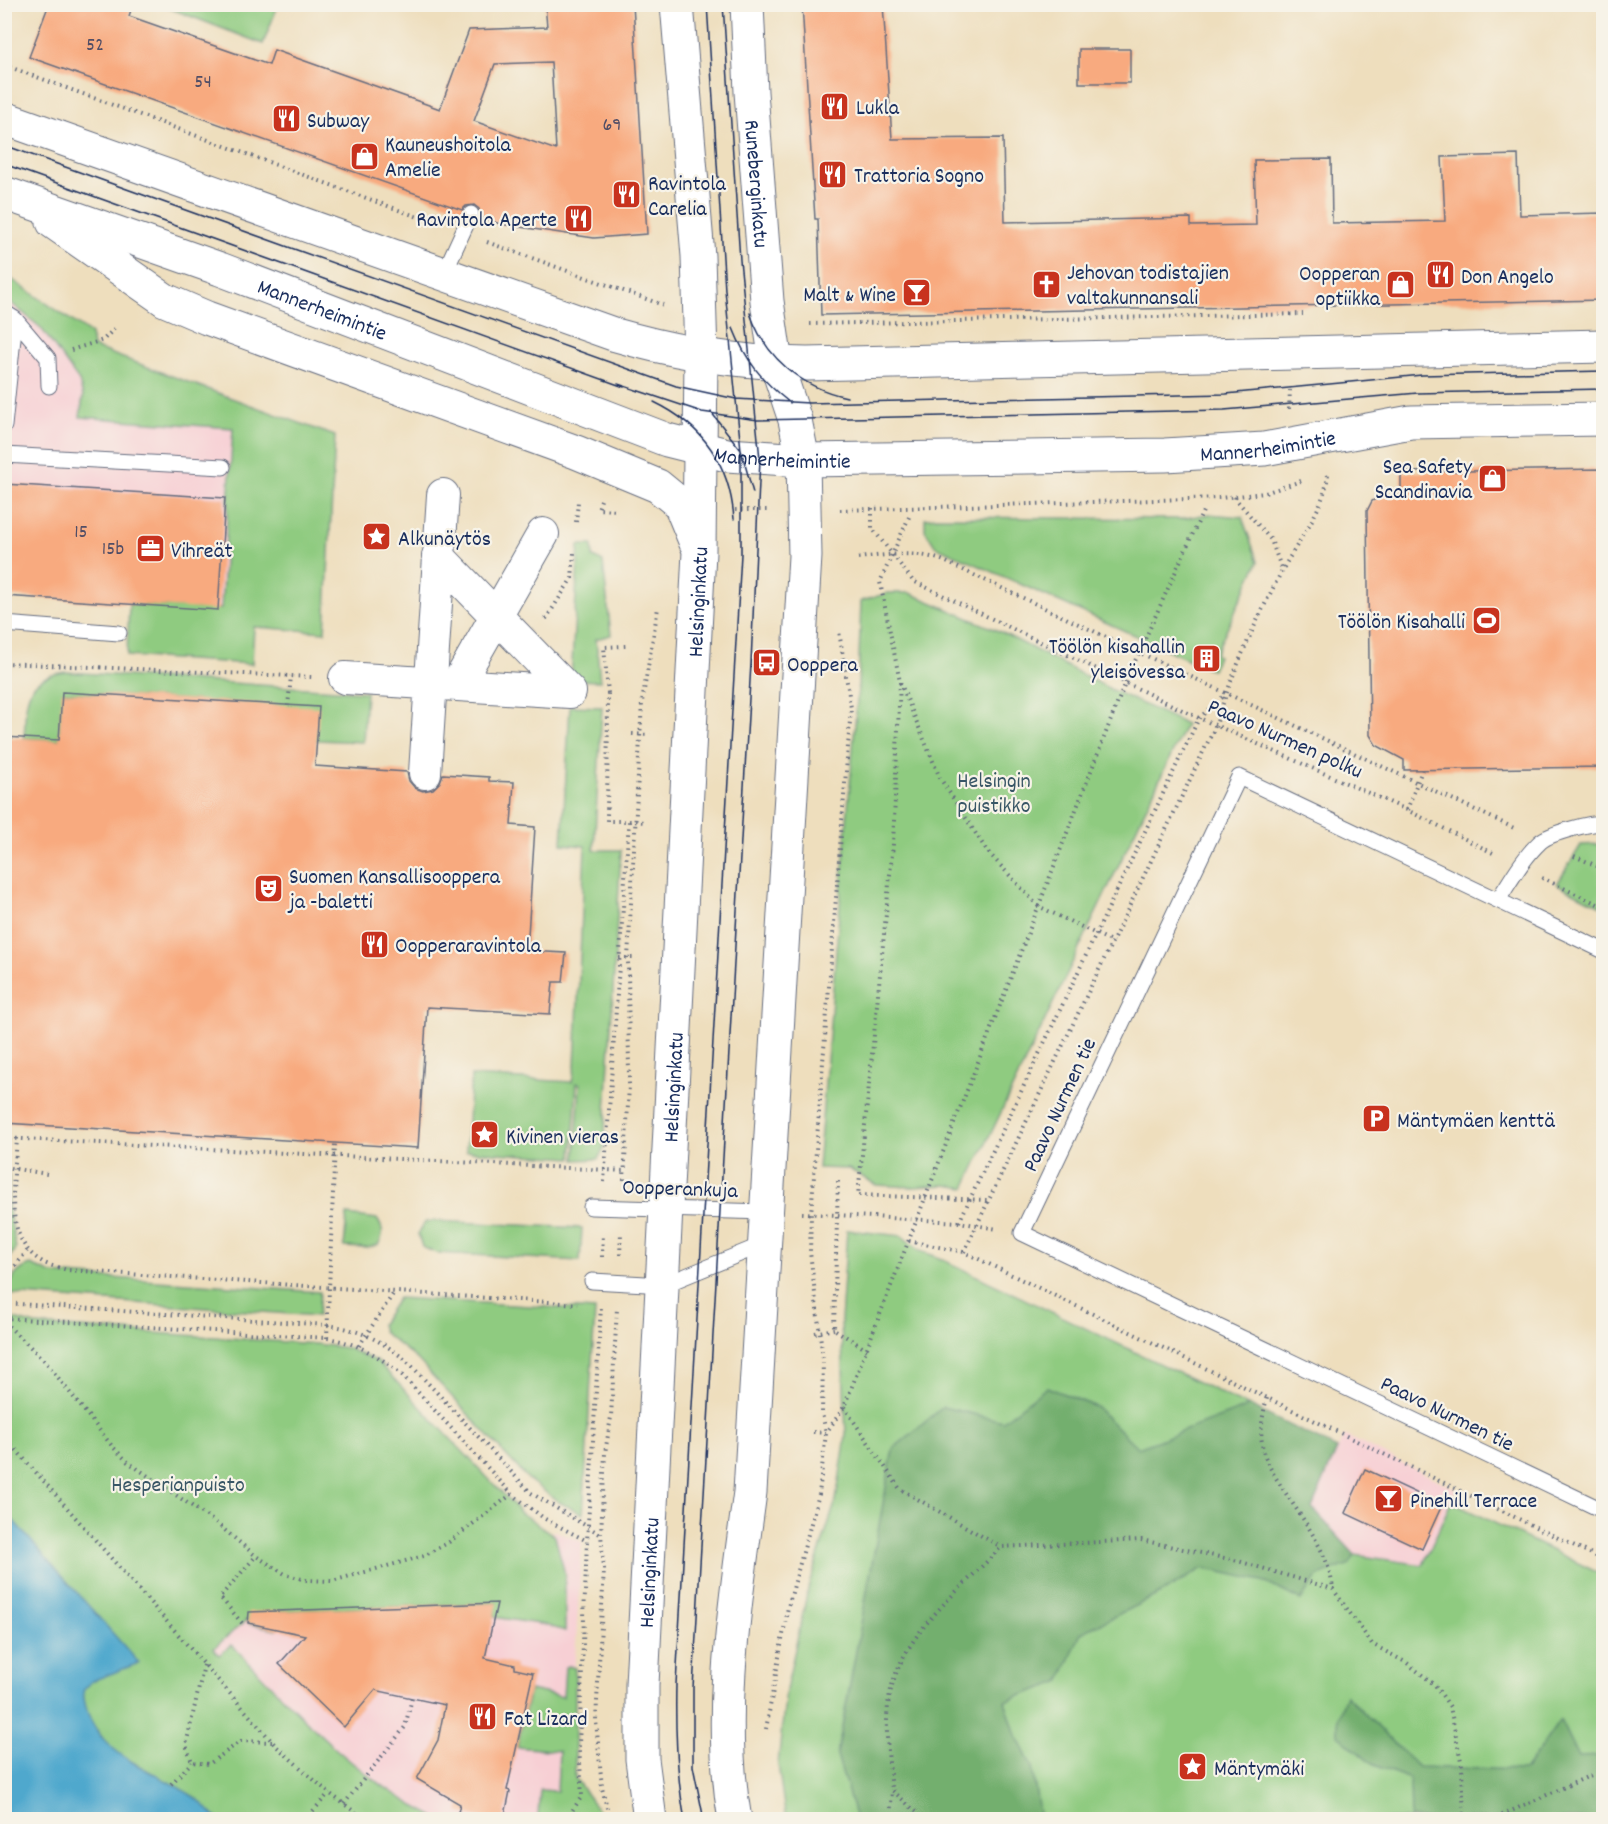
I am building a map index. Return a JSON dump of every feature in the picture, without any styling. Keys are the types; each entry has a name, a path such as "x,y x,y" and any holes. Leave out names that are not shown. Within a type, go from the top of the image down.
{"main road":[{"path":"678,4 697,251 701,355"},
{"name":"Runeberginkatu","path":"747,4 751,102 767,301 776,363"},
{"path":"4,118 616,335 656,347 701,355 776,363 1604,346"},
{"path":"12,196 122,271 176,304 207,318 576,452 658,486 680,504 699,552"},
{"name":"Mannerheimintie","path":"12,196 220,269 590,412 702,450 760,459 1165,455 1264,449 1411,422 1604,419"},
{"name":"Helsinginkatu","path":"650,1820 642,1760 642,1686 664,1285 699,552 702,450 701,355"},
{"path":"735,1820 728,1782 728,1703 734,1613 750,1492 805,556 803,460 795,420 776,363"}],"street":[{"path":"425,773 443,684 438,555 443,495"},
{"path":"443,684 496,616 543,534"},
{"path":"345,678 570,692 438,555"}],"lane":[{"path":"444,273 471,214"},
{"path":"10,315 48,358 49,386"},
{"path":"4,426 10,315"},
{"path":"4,455 223,467"},
{"path":"4,624 119,633"},
{"name":"Paavo Nurmen tie","path":"1604,951 1239,777 1022,1233 1604,1511"},
{"path":"1498,900 1519,867 1542,840 1593,823 1604,823"},
{"name":"Oopperankuja","path":"591,1207 666,1210 766,1228"},
{"path":"592,1281 664,1285 766,1228"}],"path":[{"path":"4,64 629,295 670,308"},
{"path":"48,358 103,340 117,326"},
{"path":"964,1252 1216,725 1225,694 1282,570 1320,502 1327,485 1328,473"},
{"path":"1233,496 1271,540 1282,570"},
{"name":"Paavo Nurmen polku","path":"872,508 872,528 913,581 1126,681 1199,718 1407,810 1482,847"},
{"path":"826,1432 844,1407 867,1350 1138,651 1204,509"},
{"path":"909,517 890,554 880,582 900,682 940,778 987,851 1038,906 1113,942"},
{"path":"527,648 572,578 575,544"},
{"path":"858,558 890,554 929,555 1604,869"},
{"path":"765,1733 788,1607 819,1494 826,1432 822,1413 823,1359 817,1333 810,1252 811,1214 851,708 838,628"},
{"path":"608,693 604,647 626,646"},
{"path":"4,663 345,678"},
{"path":"288,706 291,676"},
{"path":"900,682 894,844 858,1195 988,1200"},
{"path":"959,1222 1199,718 1225,694"},
{"path":"610,1820 597,1750 596,1720 604,1568 601,1534 618,1307 625,1171 629,1085 628,958 642,702"},
{"path":"606,796 608,709"},
{"path":"633,734 650,735"},
{"path":"1407,810 1419,784 1422,770"},
{"path":"629,822 645,822"},
{"path":"619,958 637,958"},
{"path":"4,1138 625,1171"},
{"path":"17,1138 15,1215 20,1240 27,1251 42,1262 68,1270 618,1307"},
{"path":"327,1338 336,1155 334,1143"},
{"path":"4,1167 47,1174"},
{"path":"834,1329 838,1181"},
{"path":"811,1214 959,1222 1022,1233"},
{"path":"909,1241 964,1252 1604,1560"},
{"path":"4,1280 27,1251"},
{"path":"359,1346 395,1291"},
{"path":"4,1303 328,1325 366,1334 391,1348 410,1364 531,1493 601,1534"},
{"path":"4,1320 327,1338 359,1346 388,1363 403,1376 512,1494 544,1519 587,1541"},
{"path":"4,1320 45,1361 112,1446 128,1462 215,1522 256,1556 285,1574 305,1580 332,1581 424,1556 449,1542 512,1494"},
{"path":"817,1333 834,1329 867,1350"},
{"path":"1266,1398 1262,1415 1262,1444 1268,1464 1319,1547 1331,1576 1333,1589 1372,1644 1407,1663 1435,1685 1450,1707 1462,1766 1464,1820"},
{"path":"844,1407 900,1489 1001,1547 1142,1540 1238,1561 1333,1589"},
{"path":"813,1432 826,1432"},
{"path":"4,1436 273,1743 329,1793 366,1820"},
{"path":"890,1820 892,1790 888,1748 889,1699 902,1658 927,1622 1001,1547"},
{"path":"242,1623 220,1597 256,1556"},
{"path":"192,1762 186,1744 204,1664"},
{"path":"344,1804 405,1727 412,1698"},
{"path":"192,1762 210,1764 241,1741 273,1743"},
{"path":"171,1784 192,1762"},
{"path":"1491,1820 1587,1777 1604,1774"},
{"path":"892,1790 925,1820"},
{"path":"305,1820 329,1793"},
{"path":"567,1820 582,1796"}],"shaded area":[{"path":"4,298 41,328 235,398 222,609 5,596"},
{"path":"1344,1435 1456,1489 1423,1565 1355,1555 1312,1508"},
{"path":"555,1531 582,1542 574,1676 576,1761 550,1819 408,1819 281,1721 192,1625 215,1601 415,1593"}],"green space":[{"path":"170,4 278,5 263,44 169,8"},
{"path":"4,274 91,334 93,347 335,436 325,632 254,627 252,664 127,656 129,604 221,609 233,428 80,417 83,396 79,381 41,328 5,298"},
{"path":"1208,514 1242,517 1258,562 1215,654 1218,656 1212,670 935,546 925,530 925,518 937,517 1181,519"},
{"path":"579,545 592,545 593,557 603,562 611,635 596,639 600,681 571,680"},
{"name":"Helsingin puistikko","path":"888,593 910,593 1001,632 1110,689 1186,724 965,1188 946,1185 912,1187 876,1185 849,1169 818,1168 858,688 861,601"},
{"path":"66,672 366,692 363,742 317,740 288,706 63,692 59,740 24,738 29,693 41,680"},
{"path":"570,706 602,707 594,850 621,850 604,1148 598,1159 575,1160 580,1084 577,1083 572,1158 466,1151 471,1076 572,1082 575,1066 585,846 562,844"},
{"path":"1604,844 1603,907 1557,884 1581,845"},
{"path":"5,1174 9,1175 8,1206 16,1248 5,1264"},
{"path":"347,1215 377,1219 382,1232 378,1245 367,1248 344,1247"},
{"path":"425,1222 582,1228 580,1261 436,1253 422,1247 418,1234"},
{"name":"Mäntymäki","path":"847,1230 902,1236 920,1251 935,1256 1337,1449 1312,1508 1355,1555 1423,1565 1451,1502 1603,1575 1603,1819 786,1820 778,1764 786,1690 809,1585 836,1500 846,1436 841,1321"},
{"path":"31,1265 52,1274 320,1292 318,1316 8,1294 15,1276 22,1269"},
{"path":"398,1298 595,1310 583,1514 559,1502 529,1480 418,1360 383,1332 381,1324"},
{"name":"Hesperianpuisto","path":"4,1316 35,1325 347,1348 378,1362 521,1513 555,1536 565,1574 565,1631 545,1625 494,1617 496,1603 279,1611 276,1629 249,1624 246,1620 214,1648 219,1655 232,1645 302,1717 351,1762 405,1801 435,1817 433,1819 217,1819 195,1797 111,1750 85,1713 83,1691 5,1608"},
{"path":"1047,1387 1096,1407 1138,1448 1250,1406 1337,1449 1312,1508 1355,1555 1350,1564 1318,1576 1301,1600 1262,1581 1203,1568 1165,1591 1081,1633 1060,1682 1005,1701 1016,1735 1032,1767 1040,1819 856,1819 837,1755 893,1449 943,1407 1003,1421"},
{"path":"565,1667 575,1668 575,1778 598,1810 600,1819 534,1819 538,1816 540,1790 557,1791 559,1751 517,1747 530,1690 563,1697"},
{"path":"1346,1695 1418,1767 1525,1770 1560,1720 1578,1757 1603,1756 1603,1819 1411,1819 1410,1779 1372,1764 1338,1735 1338,1718"}],"water":[{"path":"4,1510 139,1663 92,1681 83,1691 88,1713 96,1730 124,1756 194,1797 217,1819 5,1819"}],"building":[{"path":"49,4 133,4 129,16 269,65 274,50 440,109 469,30 547,27 545,4 633,4 647,234 594,238 500,224 480,217 479,209 474,205 466,206 462,210 29,57","holes":["551,62 556,150 474,121 495,64"]},
{"path":"802,4 883,4 892,139 1003,138 1005,222 1191,218 1191,226 1256,225 1254,160 1331,159 1332,223 1445,221 1442,157 1518,155 1520,215 1604,213 1604,300 821,315 818,219 815,219"},
{"path":"1079,49 1130,49 1130,83 1079,83"},
{"name":"Töölön Kisahalli","path":"1604,469 1604,767 1404,770 1404,760 1376,745 1370,735 1367,511 1372,501 1379,497 1401,496 1401,472"},
{"path":"4,484 225,498 218,610 4,596"},
{"name":"Suomen Kansallisooppera ja -baletti","path":"62,692 319,707 315,766 407,772 409,781 415,788 423,791 433,789 440,782 443,774 489,777 489,781 514,782 511,825 535,827 527,951 566,953 563,982 553,982 550,1014 427,1007 418,1148 4,1123 4,737 59,740"},
{"path":"1365,1469 1442,1505 1422,1549 1345,1513"},
{"name":"Fat Lizard","path":"497,1603 485,1658 515,1665 515,1669 533,1673 507,1790 510,1791 504,1820 491,1820 458,1812 460,1804 417,1779 438,1740 445,1705 375,1690 344,1727 279,1664 305,1635 248,1623 249,1612"}],"tram line":[{"path":"685,1820 677,1752 676,1684 741,554 741,450 725,290 707,4"},
{"path":"704,1820 693,1766 693,1688 751,663 760,459 740,260 723,4"},
{"path":"4,145 676,386 736,399 809,403 1226,394 1422,375 1604,371"},
{"path":"4,164 624,387"},
{"path":"750,313 765,344 787,368 815,386 847,397"},
{"path":"733,328 743,351 756,370 790,403"},
{"path":"618,384 702,412 758,420 1224,410 1418,393 1604,389"},
{"path":"654,402 686,422 710,448 727,481 734,519"},
{"path":"711,412 741,450 753,493"}],"place":[{"name":"Lukla","path":"835,106"},
{"name":"Subway","path":"286,119"},
{"name":"Kauneushoitola Amelie","path":"364,156"},
{"name":"Trattoria Sogno","path":"833,174"},
{"name":"Ravintola Carelia","path":"627,195"},
{"name":"Ravintola Aperte","path":"578,218"},
{"name":"Don Angelo","path":"1440,275"},
{"name":"Jehovan todistajien valtakunnansali","path":"1046,284"},
{"name":"Oopperan optiikka","path":"1401,285"},
{"name":"Malt & Wine","path":"917,293"},
{"name":"Sea Safety Scandinavia","path":"1493,478"},
{"name":"Alkunäytös","path":"377,537"},
{"name":"Vihreät","path":"150,549"},
{"name":"Töölön Kisahalli","path":"1486,620"},
{"name":"Töölön kisahallin yleisövessa","path":"1206,658"},
{"name":"Ooppera","path":"766,663"},
{"name":"Suomen Kansallisooppera ja -baletti","path":"268,888"},
{"name":"Oopperaravintola","path":"374,944"},
{"name":"Mäntymäen kenttä","path":"1376,1119"},
{"name":"Kivinen vieras","path":"485,1135"},
{"name":"Pinehill Terrace","path":"1389,1499"},
{"name":"Fat Lizard","path":"483,1717"},
{"name":"Mäntymäki","path":"1193,1767"}]}
